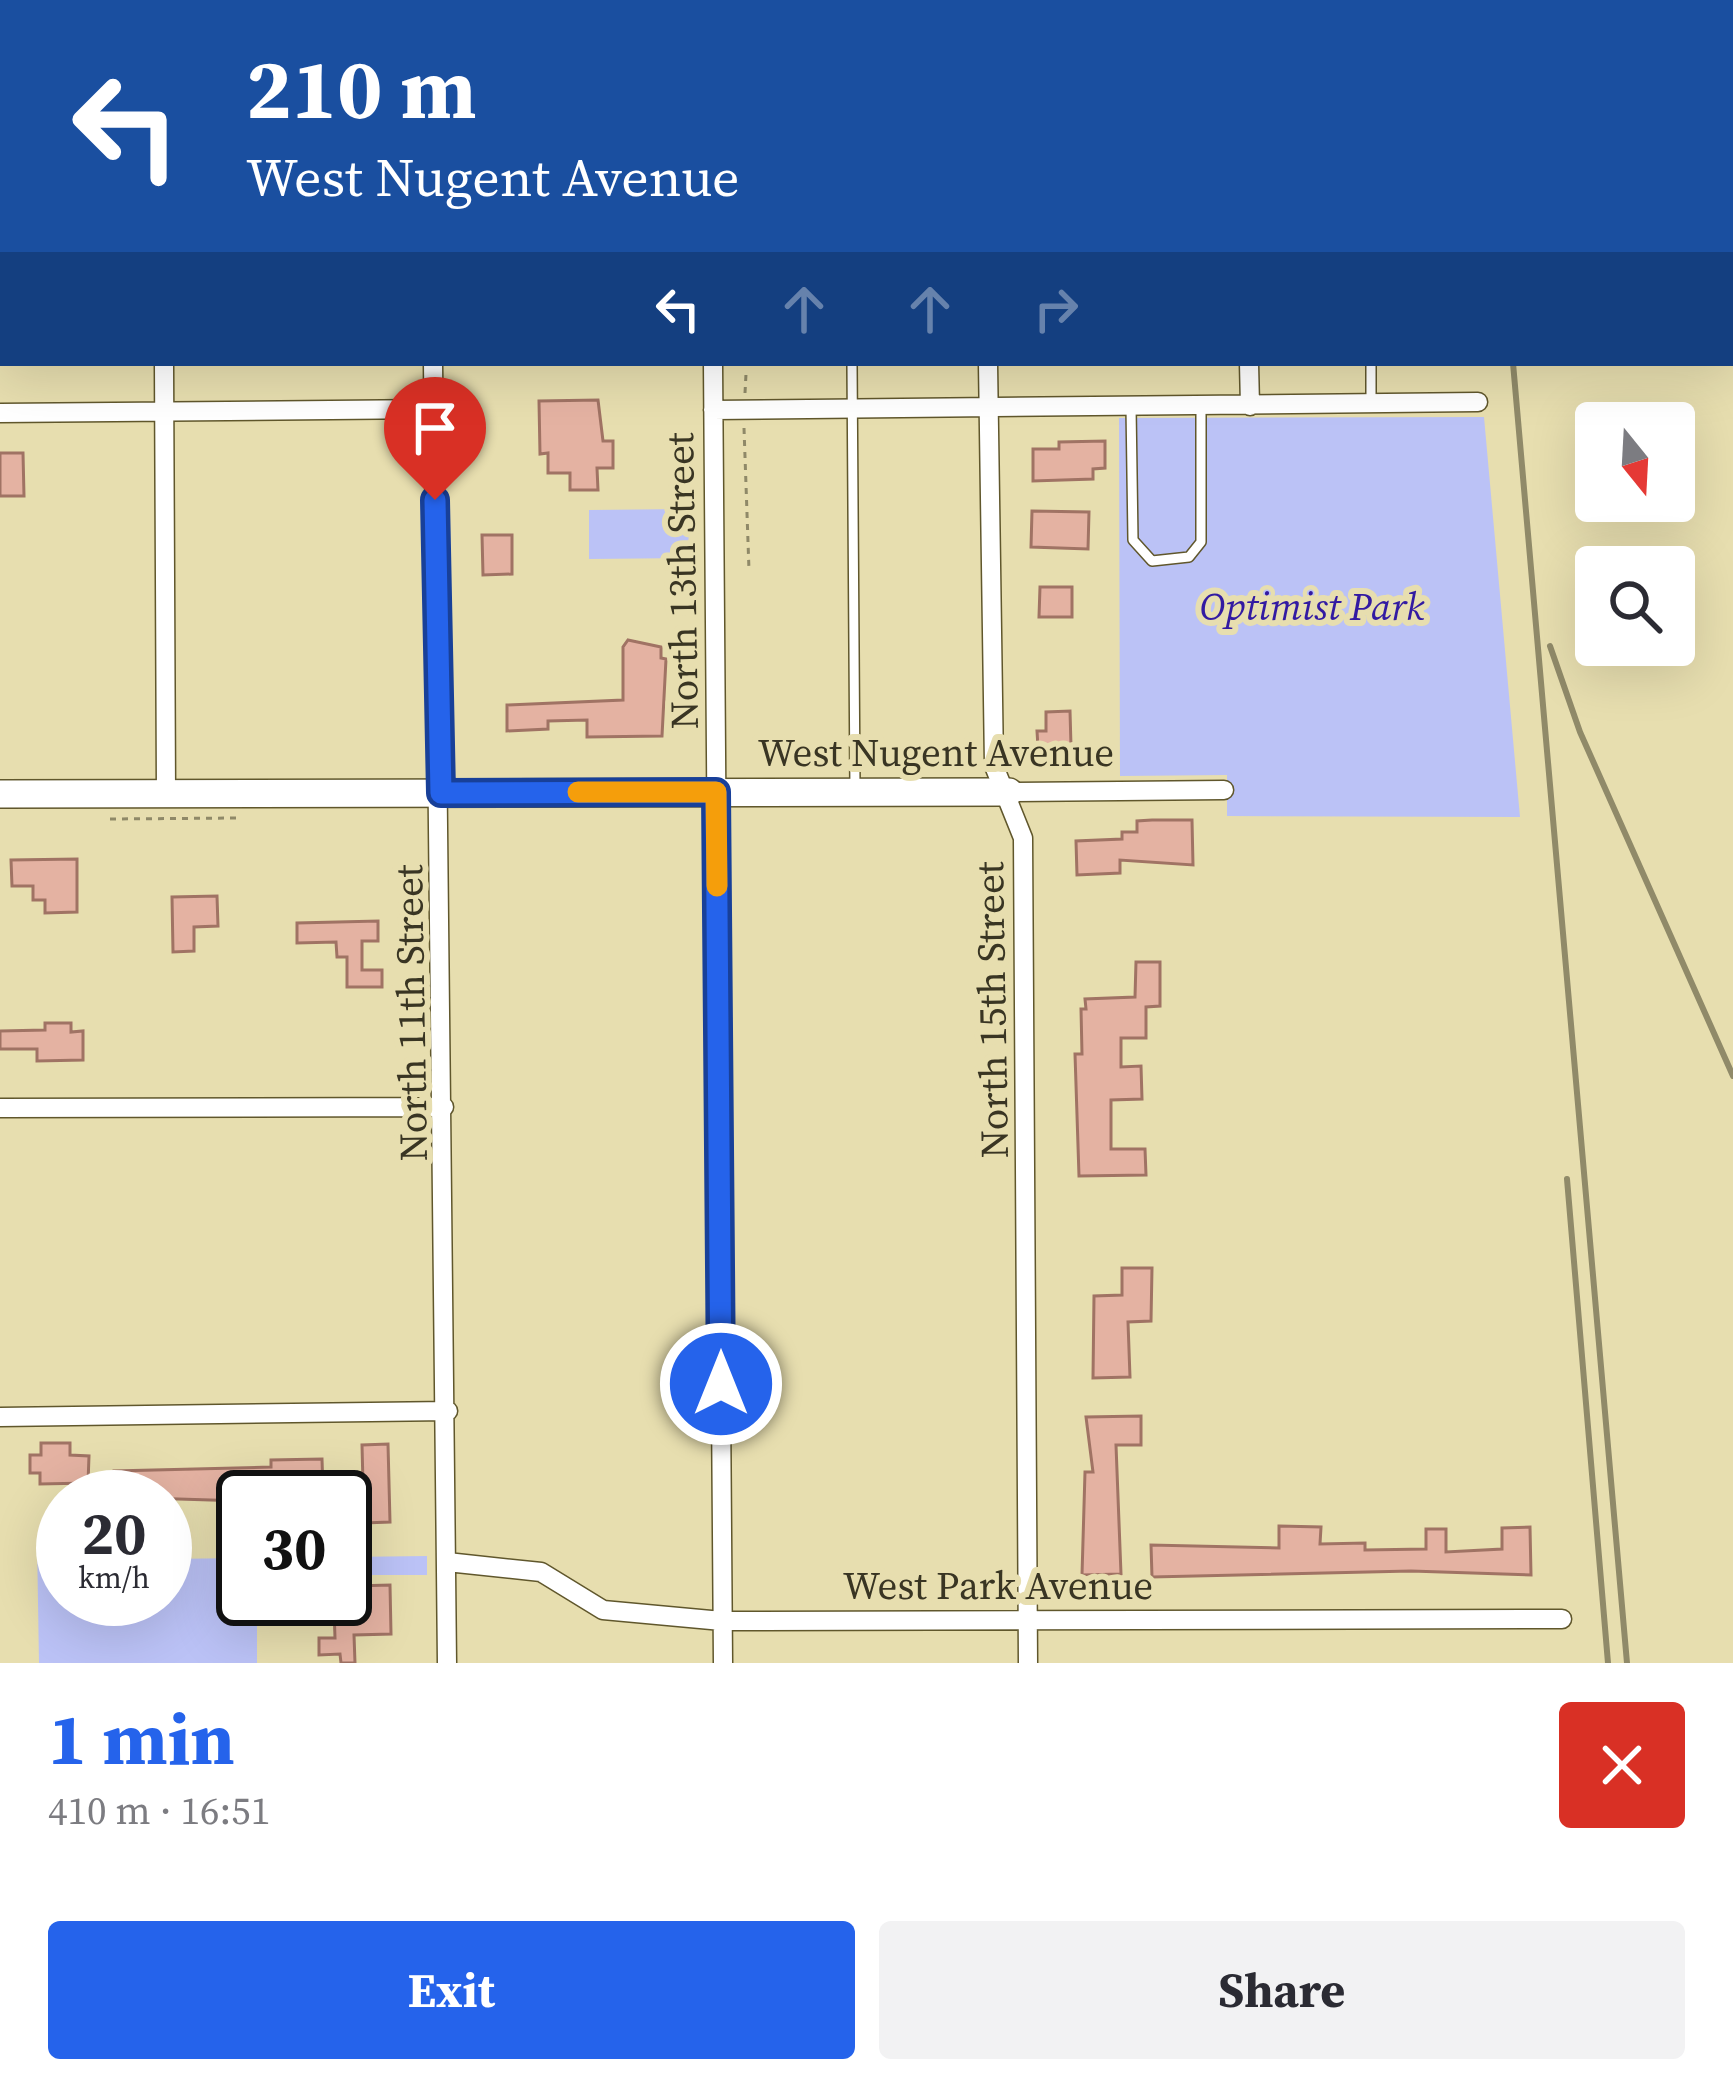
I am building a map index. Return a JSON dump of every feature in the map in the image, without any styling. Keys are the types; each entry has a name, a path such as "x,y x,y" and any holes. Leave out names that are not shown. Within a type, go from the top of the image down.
{"street":[{"path":"164,366 166,794"},
{"name":"North 11th Street","path":"433,366 448,1411 447,1663"},
{"name":"North 13th Street","path":"713,366 723,1663"},
{"name":"North 15th Street","path":"988,366 994,766 1009,792 1023,838 1028,1663"},
{"path":"1249,366 1250,406"},
{"path":"713,410 1478,402"},
{"path":"0,413 433,410"},
{"name":"West Nugent Avenue","path":"0,794 1224,790"},
{"path":"0,1108 444,1107"},
{"path":"0,1417 448,1411"},
{"name":"West Park Avenue","path":"447,1562 541,1572 603,1610 722,1621 1030,1616 1562,1619"}],"lane":[{"path":"852,366 855,792"},
{"path":"1371,366 1371,404"},
{"path":"1131,407 1133,540 1152,561 1189,557 1201,542 1201,407"}],"path":[{"path":"745,395 746,374"},
{"path":"744,423 748,570"}],"green space":[{"name":"Optimist Park","path":"1484,417 1520,817 1227,816 1227,775 1120,776 1119,418"},
{"path":"688,509 689,558 589,559 589,510"},
{"path":"427,1556 427,1575 372,1575 372,1557"},
{"path":"216,1558 216,1626 257,1626 257,1663 39,1663 38,1626 192,1626 192,1559"}],"building":[{"path":"598,400 603,441 613,441 613,468 597,468 598,490 570,490 570,473 548,473 548,453 540,454 539,401"},
{"path":"1105,441 1105,468 1093,469 1093,479 1033,481 1033,449 1059,449 1059,442"},
{"path":"0,453 23,453 24,496 0,496"},
{"path":"1032,511 1089,512 1088,549 1031,547"},
{"path":"482,535 512,535 512,574 483,575"},
{"path":"1040,587 1072,587 1072,617 1039,617"},
{"path":"628,640 661,647 661,658 666,659 662,736 587,737 587,720 548,721 548,729 507,731 507,705 623,700 623,647"},
{"path":"1070,711 1071,746 1038,747 1037,731 1046,731 1046,712"},
{"path":"1192,820 1193,865 1120,860 1120,873 1077,875 1076,841 1122,839 1122,832 1137,832 1137,821"},
{"path":"77,859 77,912 45,913 45,900 33,900 33,886 12,886 11,860"},
{"path":"217,896 218,926 194,927 194,951 173,952 172,897"},
{"path":"378,921 378,941 362,941 362,970 382,970 382,987 347,987 347,957 337,957 336,942 297,943 297,923"},
{"path":"1136,962 1160,962 1160,1006 1146,1007 1146,1038 1121,1038 1121,1067 1141,1066 1142,1099 1111,1100 1111,1149 1145,1149 1146,1175 1079,1176 1075,1054 1082,1054 1081,1009 1086,1009 1085,999 1135,997"},
{"path":"45,1023 71,1023 71,1032 83,1031 83,1060 37,1061 37,1049 0,1049 0,1031 45,1030"},
{"path":"1122,1268 1152,1268 1151,1321 1128,1322 1130,1377 1093,1378 1094,1296 1122,1295"},
{"path":"1141,1416 1141,1445 1116,1445 1121,1574 1082,1575 1085,1472 1093,1472 1086,1417"},
{"path":"41,1443 70,1443 70,1455 89,1456 88,1470 30,1473 30,1455 41,1455"},
{"path":"388,1444 390,1522 372,1523 372,1470 363,1470 362,1445"},
{"path":"322,1459 322,1470 216,1470 216,1500 192,1499 192,1470 153,1470 271,1467 271,1460"},
{"path":"1279,1526 1321,1527 1320,1544 1365,1543 1365,1550 1426,1549 1426,1529 1446,1529 1446,1552 1502,1549 1502,1528 1530,1527 1531,1575 1411,1571 1152,1577 1151,1545 1279,1548"},
{"path":"390,1585 391,1634 354,1635 355,1663 341,1663 340,1654 319,1655 319,1638 335,1638 335,1626 372,1626 372,1586"}],"railway":[{"path":"1513,366 1627,1663"},
{"path":"1550,646 1580,732 1733,1076"},
{"path":"1567,1179 1608,1663"}],"slow traffic":[{"path":"578,792 716,792 717,886"}],"route":[{"path":"435,500 441,793 716,792 721,1384"}]}
